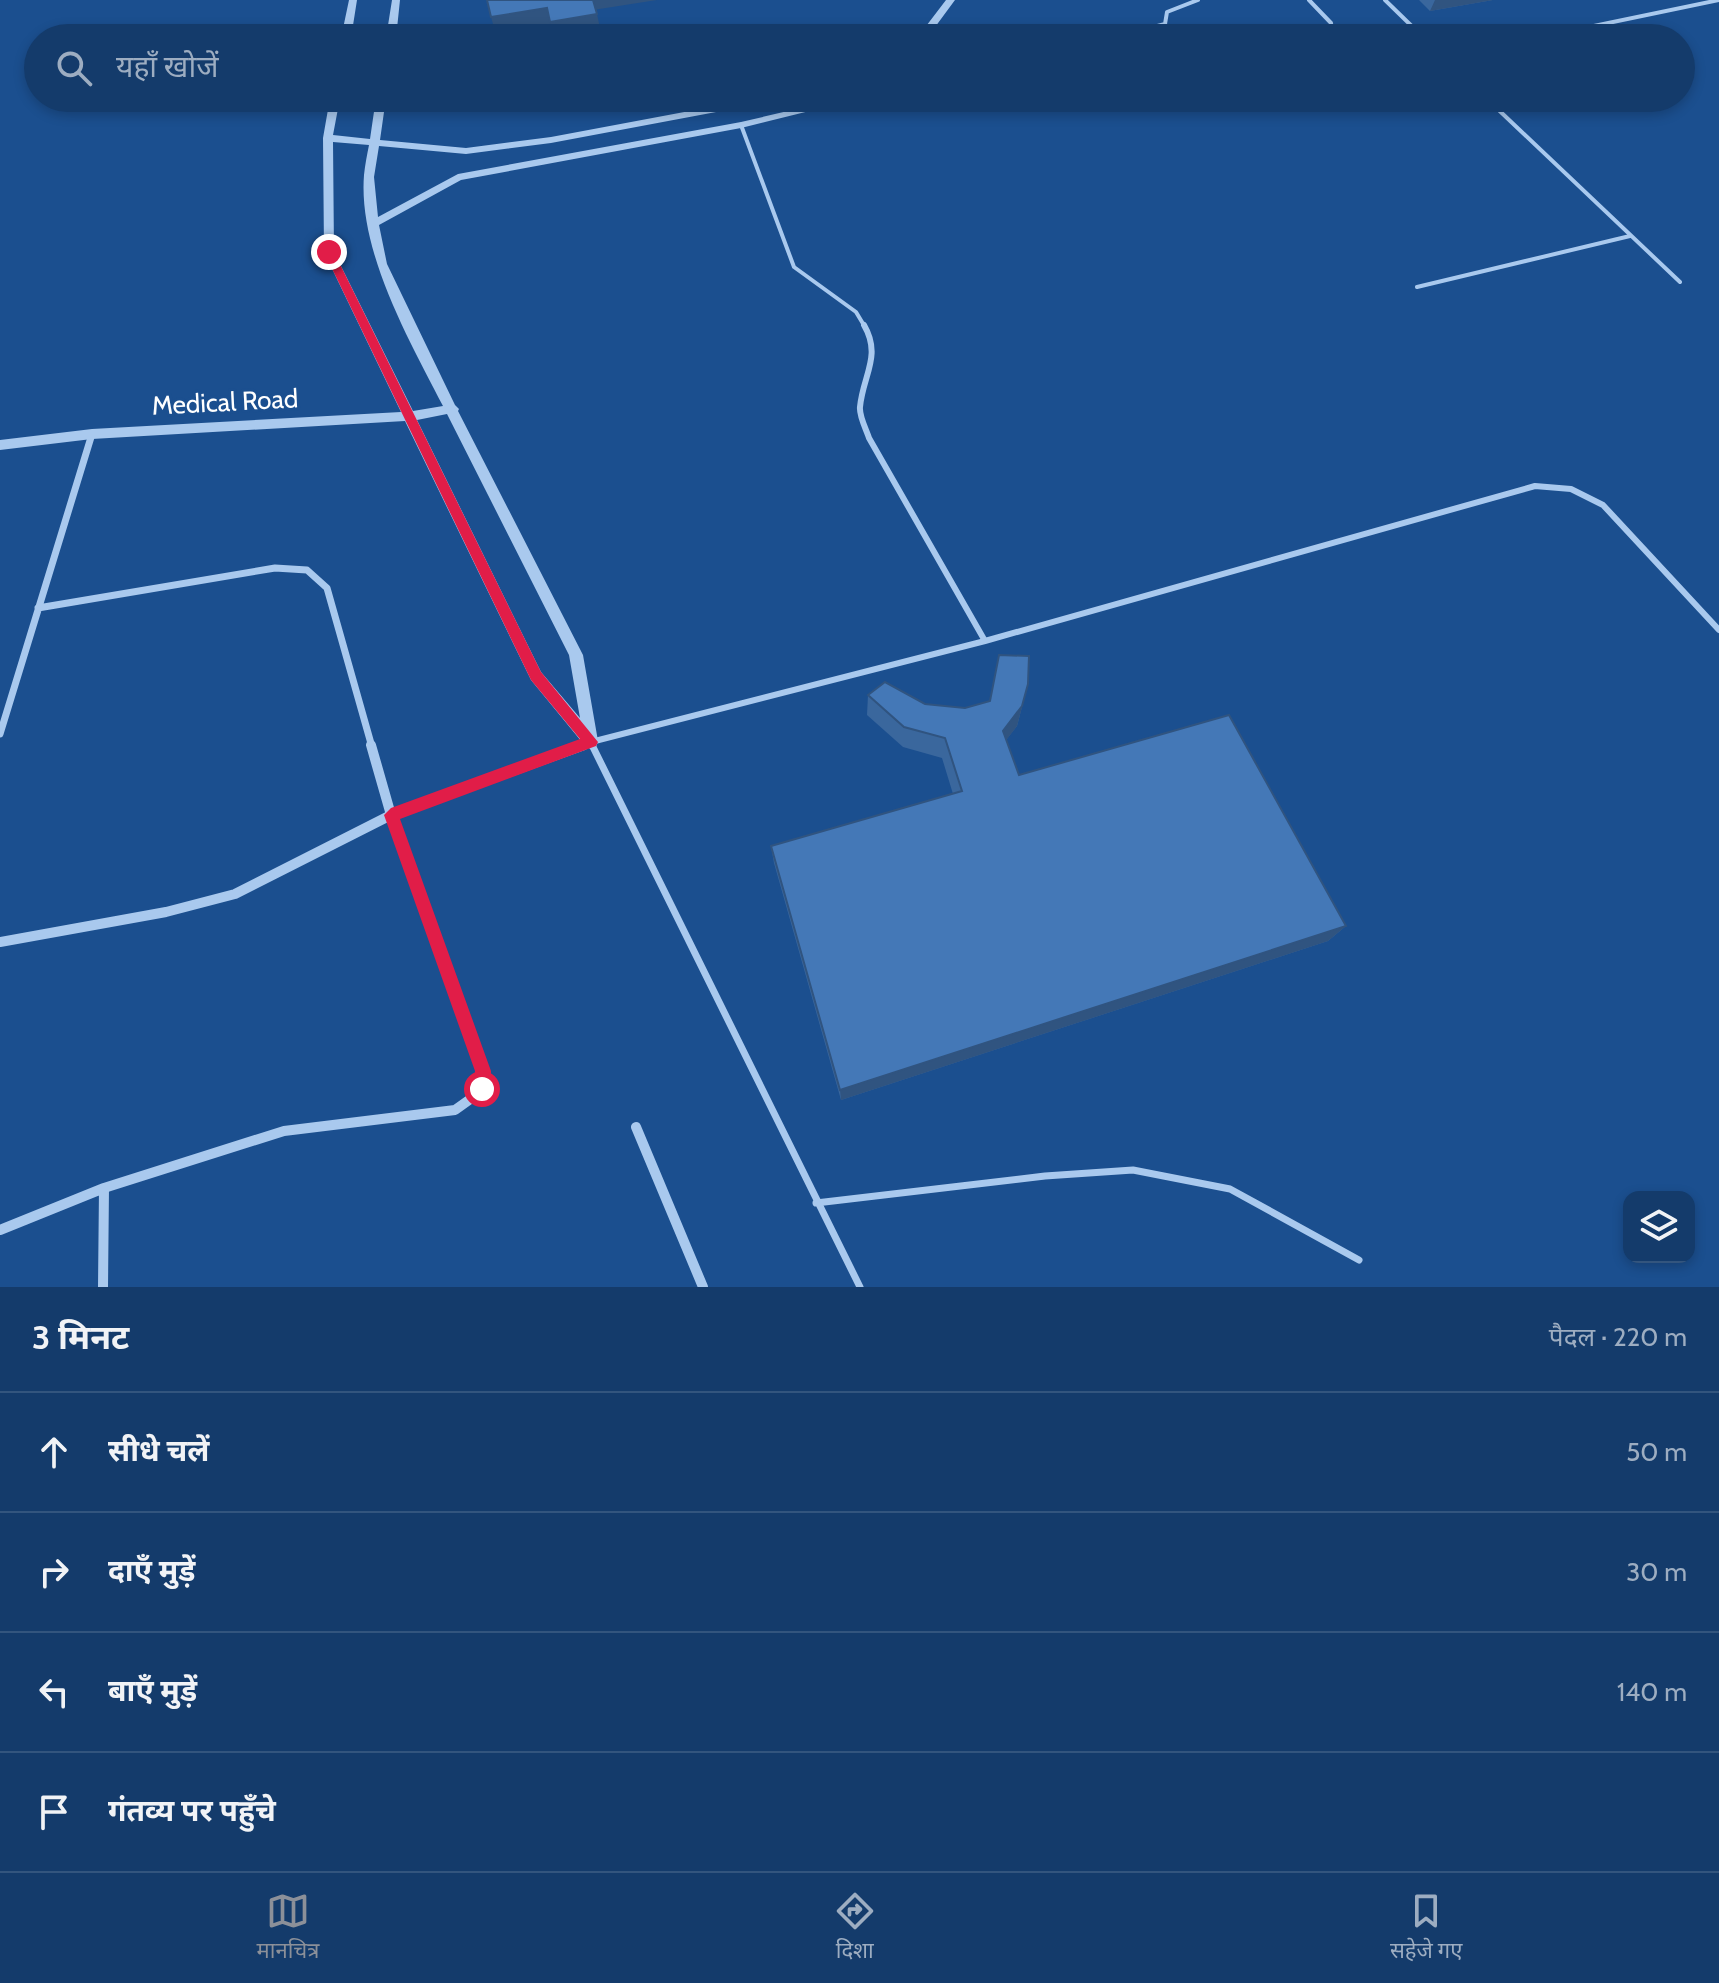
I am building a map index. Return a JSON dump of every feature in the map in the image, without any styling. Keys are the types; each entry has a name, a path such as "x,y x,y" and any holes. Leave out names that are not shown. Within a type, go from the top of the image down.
{"street":[{"path":"349,24 353,0"},
{"path":"393,24 396,0"},
{"path":"933,24 951,0"},
{"path":"333,112 328,138 329,252 536,676 591,742"},
{"path":"379,112 369,177 373,224 382,264 576,655 591,742"},
{"path":"328,138 466,151 551,140 700,112"},
{"path":"373,224 458,177 797,112"},
{"name":"Medical Road","path":"0,445 92,434 411,416 453,409"},
{"path":"0,734 92,434"},
{"path":"0,1230 104,1188 284,1131 455,1110 471,1103 482,1089 483,1071 391,815 327,588 315,572 294,567 265,569 38,608"},
{"path":"0,942 166,912 235,894 391,815 591,742"},
{"path":"636,1127 703,1287"},
{"path":"103,1287 104,1188"}],"lane":[{"path":"1165,24 1167,12 1198,0"},
{"path":"1309,0 1331,24"},
{"path":"1385,0 1410,24"},
{"path":"1603,24 1719,0"},
{"path":"1501,112 1680,282"},
{"path":"741,125 794,267 856,312 872,339 873,365 859,409 869,438 985,641"},
{"path":"1417,287 1630,236"},
{"path":"860,1287 591,742 985,641 1535,486 1556,484 1579,490 1603,505 1719,630"},
{"path":"816,1203 1045,1176 1133,1170 1230,1189 1359,1260"}],"building":[{"path":"487,0 593,0 597,14 550,22 547,8 491,17"},
{"path":"999,655 1029,656 1028,684 1022,706 1003,731 1019,775 1229,715 1346,926 840,1090 771,846 962,791 945,738 904,727 868,695 885,682 925,704 965,708 990,701"}],"route":[{"path":"329,252 536,676 591,742 391,815 483,1071 482,1089"}]}
